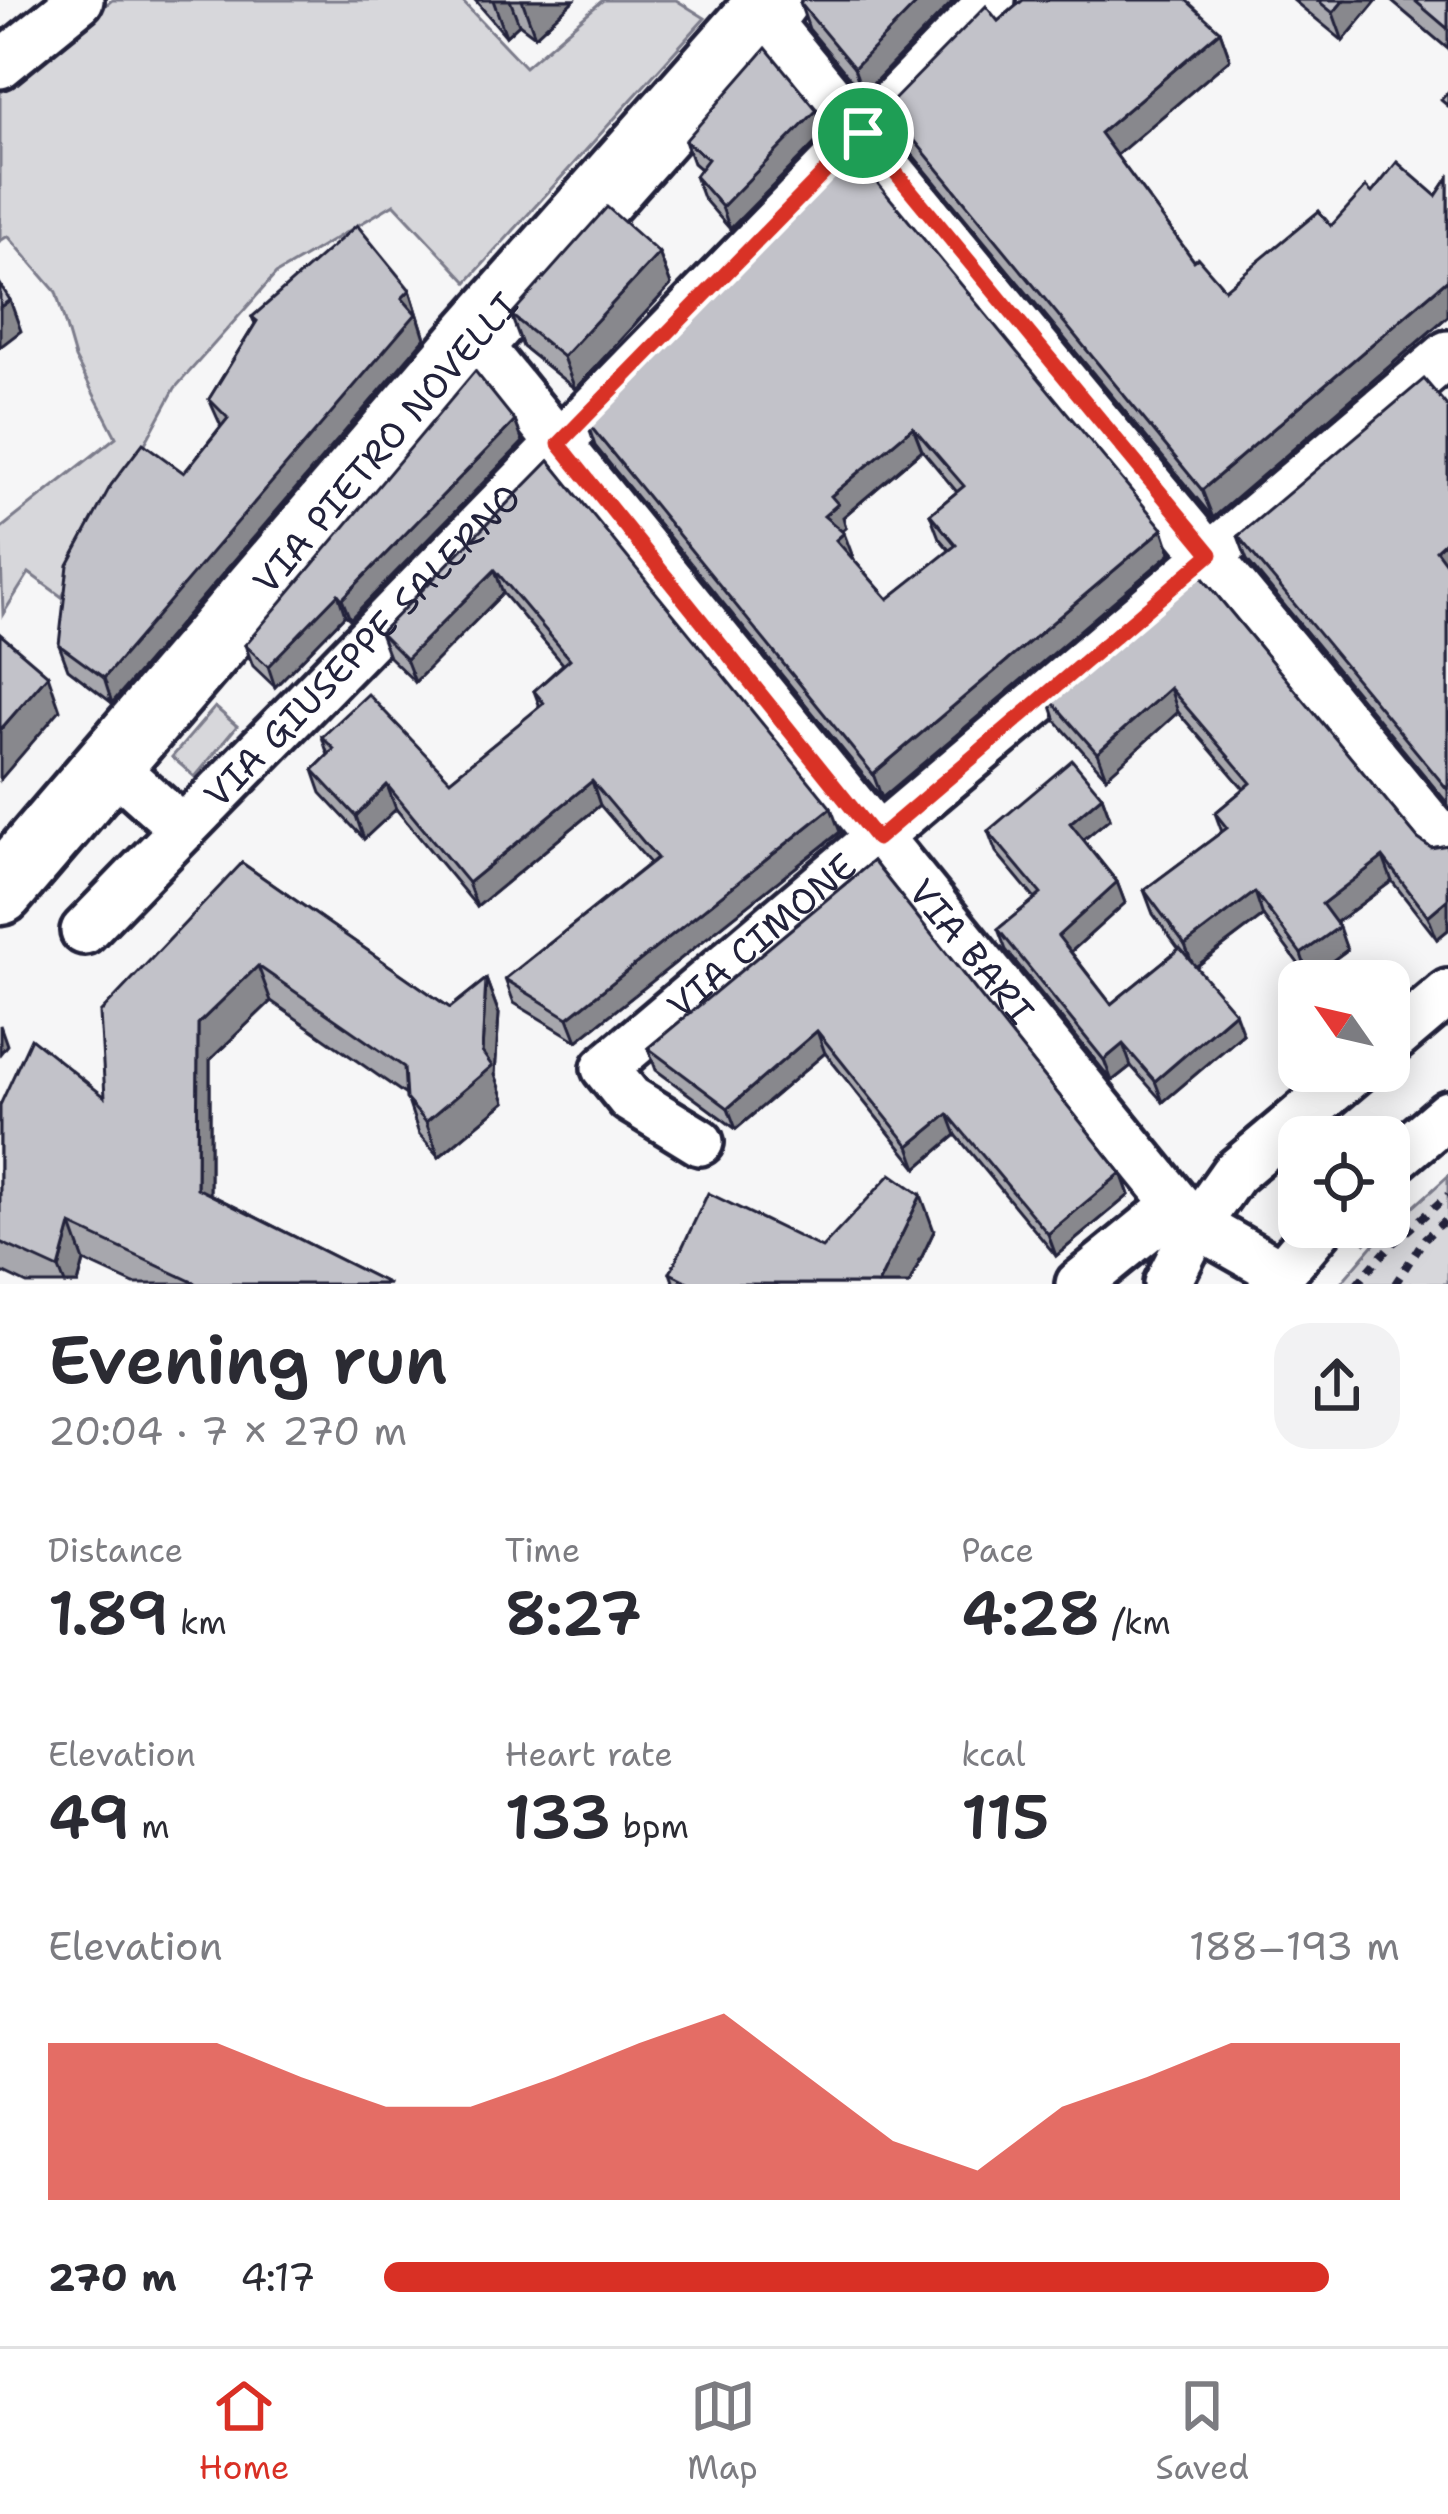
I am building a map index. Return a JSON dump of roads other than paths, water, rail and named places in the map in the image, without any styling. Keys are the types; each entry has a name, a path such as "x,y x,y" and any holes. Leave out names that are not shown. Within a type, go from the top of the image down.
{"main road":[{"name":"VIA PIETRO NOVELLI","path":"8,868 108,762 768,7"}],"street":[{"path":"0,65 80,0"},
{"name":"VIA GIUSEPPE SALERNO","path":"84,931 992,0"},
{"path":"768,7 863,133 1448,846"},
{"name":"VIA BARI","path":"474,339 1187,1214"},
{"name":"VIA CIMONE","path":"700,1142 630,1099 605,1068 1448,354"},
{"name":"VIA GIUSEPPE SALERNO","path":"108,762 183,829"},
{"path":"1410,1025 1448,993"},
{"path":"1078,1284 1187,1214 1330,1092"},
{"path":"1410,1146 1448,1114"},
{"path":"1187,1214 1275,1278 1301,1248"},
{"path":"1167,1284 1187,1214"}]}
